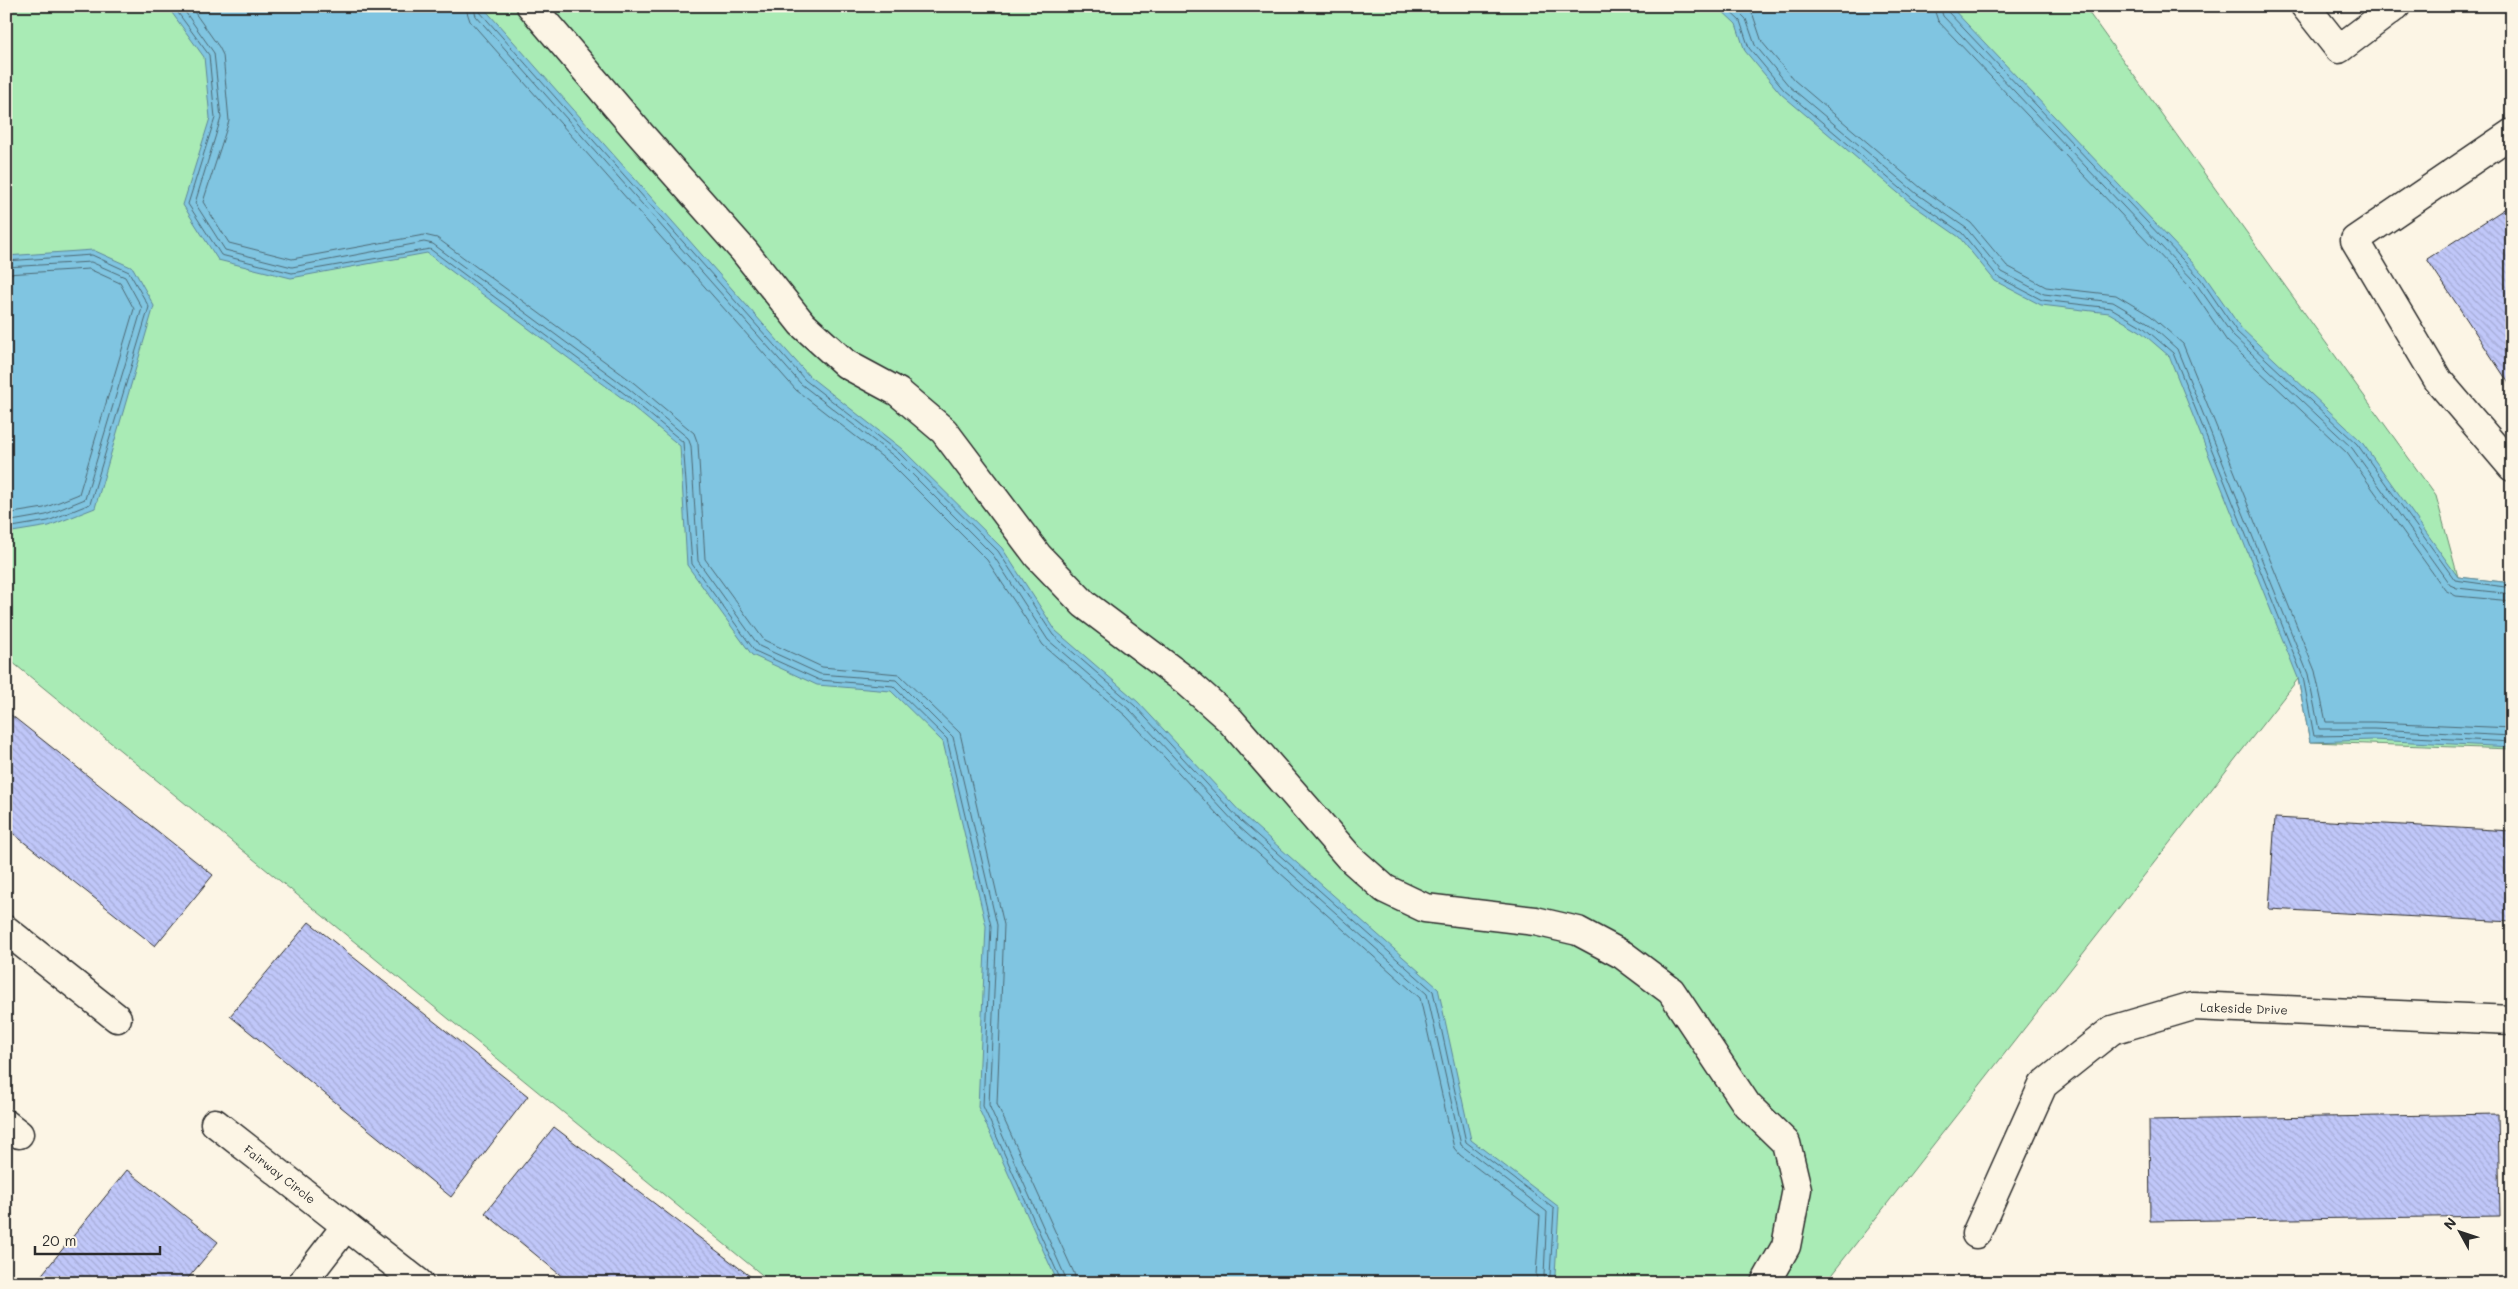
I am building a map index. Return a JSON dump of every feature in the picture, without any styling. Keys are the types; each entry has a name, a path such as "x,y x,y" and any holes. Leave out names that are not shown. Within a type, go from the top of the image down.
{"street":[{"path":"531,6 641,135 744,251 802,324 846,364 898,392 944,431 1038,556 1058,577 1084,604 1185,680 1230,720 1349,857 1385,889 1425,908 1535,921 1578,932 1623,955 1671,991 1747,1105 1786,1143 1797,1189 1786,1246 1764,1283"},
{"path":"2305,6 2339,49 2396,6"},
{"path":"2512,133 2355,240 2438,380 2512,467"},
{"path":"6,930 117,1018"},
{"name":"Lakeside Drive","path":"1976,1234 2042,1085 2112,1030 2193,1006 2512,1020"},
{"name":"Fairway Circle","path":"215,1123 419,1283"},
{"path":"302,1283 346,1226"}],"green space":[{"path":"6,6 2084,6 2436,496 2458,577 2512,583 2512,749 2310,742 2298,679 1825,1283 772,1283 6,657"}],"water":[{"path":"167,6 482,6 809,376 902,449 1002,548 1056,631 1138,702 1245,817 1438,988 1471,1140 1559,1207 1555,1275 1560,1283 1058,1283 978,1107 986,926 943,742 891,691 817,685 752,655 687,565 680,446 622,398 427,253 291,278 218,260 183,205 210,118 204,57"},
{"path":"1717,6 1950,6 2204,275 2241,328 2361,441 2458,577 2512,583 2512,747 2373,740 2310,742 2298,678 2169,356 2140,331 2109,313 2041,305 1995,281 1959,237 1910,203 1781,94 1745,51 1736,24"},
{"path":"93,250 133,268 154,306 95,508 49,526 6,533 6,256"}],"building":[{"path":"2512,204 2512,388 2427,259"},
{"path":"6,711 213,875 155,946 6,828"},
{"path":"2275,818 2512,831 2512,922 2269,909"},
{"path":"309,922 528,1096 451,1197 230,1016"},
{"path":"2498,1114 2500,1216 2150,1221 2149,1120"},
{"path":"554,1127 759,1283 570,1283 485,1213"},
{"path":"127,1170 218,1242 184,1283 35,1283"}]}
